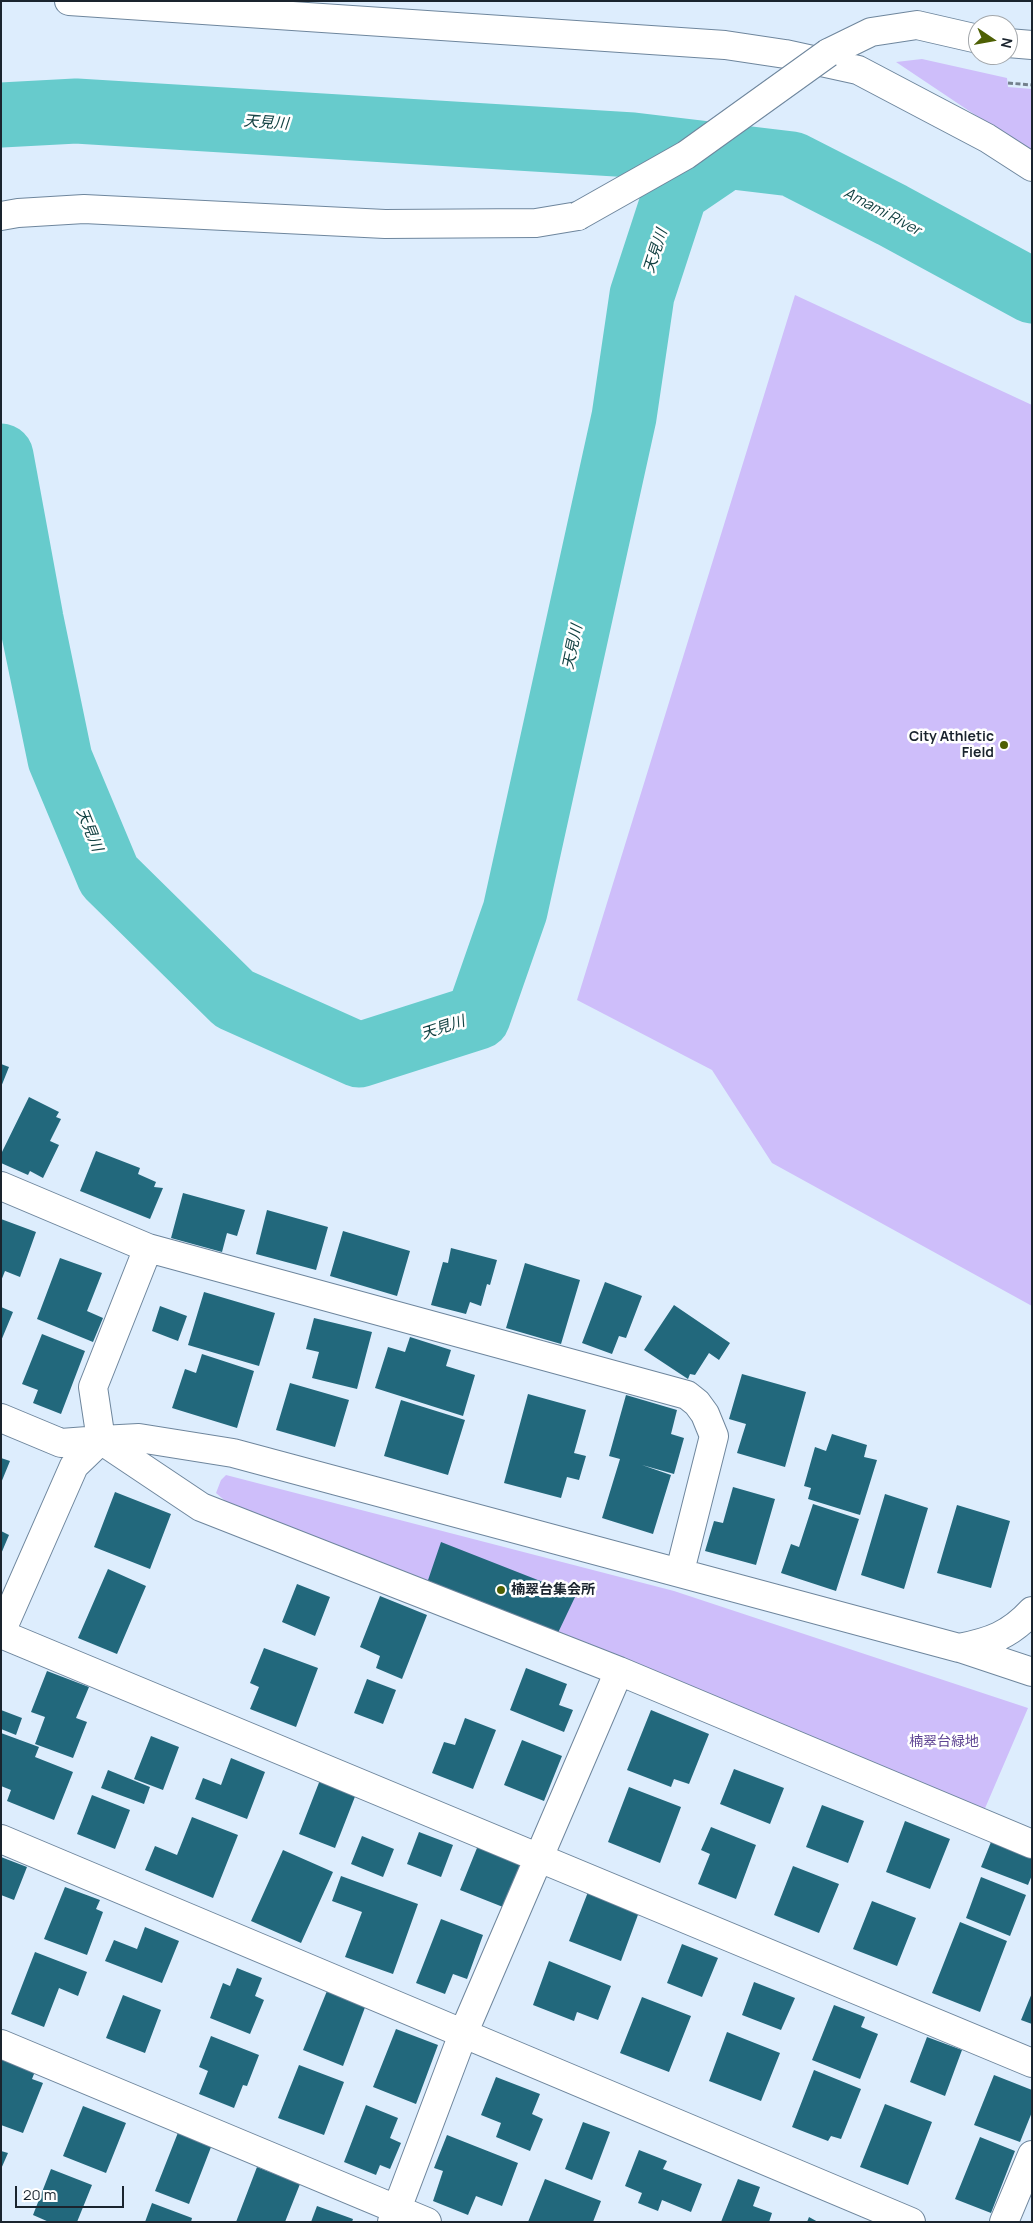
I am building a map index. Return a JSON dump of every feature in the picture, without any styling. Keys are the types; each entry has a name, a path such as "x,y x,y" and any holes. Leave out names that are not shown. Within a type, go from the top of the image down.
{"street":[{"path":"69,1 724,45 785,54 858,70 987,138 1032,167"},
{"path":"10,215 84,210 385,224 536,224 578,216 686,155 828,53 871,32 917,25 968,37"},
{"path":"1018,44 1032,45"},
{"path":"1,1186 148,1248 687,1395 697,1403 705,1414 714,1436 680,1571"},
{"path":"148,1248 93,1387 101,1440 201,1507 619,1671 1032,1844"},
{"path":"1,1418 61,1443 139,1438 233,1453 680,1571 959,1648 1032,1672"},
{"path":"101,1440 74,1466 1,1633 1032,2064"},
{"path":"959,1648 988,1642 1019,1625 1032,1611"},
{"path":"394,2216 463,2034 619,1671"},
{"path":"1,1840 911,2222"},
{"path":"1,2044 394,2216 427,2222"},
{"path":"1004,2222 1032,2155"}],"path":[{"path":"1008,83 1032,85"}],"green space":[{"path":"922,59 1007,78 1008,87 1032,89 1032,153 896,62"},
{"path":"795,295 1032,405 1032,1306 772,1163 712,1070 577,1000"},
{"name":"楠翠台緑地","path":"226,1475 674,1591 1028,1708 980,1820 230,1505 216,1493 221,1480"}],"building":[{"path":"1,1064 9,1067 1,1087"},
{"path":"29,1097 59,1112 56,1117 61,1119 50,1141 59,1145 43,1178 30,1171 28,1175 1,1163 1,1154"},
{"path":"96,1151 140,1168 138,1174 156,1182 154,1187 163,1188 150,1219 80,1191"},
{"path":"183,1193 245,1210 237,1236 227,1233 222,1252 171,1238"},
{"path":"267,1210 328,1227 316,1270 256,1254"},
{"path":"1,1219 36,1232 20,1277 5,1271 1,1281"},
{"path":"343,1231 410,1251 397,1296 330,1276"},
{"path":"451,1248 497,1260 490,1285 487,1284 481,1306 470,1302 466,1314 431,1305 443,1262 448,1263"},
{"path":"60,1258 102,1273 87,1311 103,1318 93,1342 37,1319"},
{"path":"525,1263 580,1280 561,1344 506,1328"},
{"path":"605,1282 642,1296 626,1338 619,1336 612,1354 582,1343"},
{"path":"204,1292 275,1313 259,1366 188,1345"},
{"path":"674,1305 730,1343 719,1360 709,1353 695,1375 690,1374 688,1379 644,1350"},
{"path":"160,1306 187,1316 178,1341 152,1331"},
{"path":"1,1307 13,1312 1,1341"},
{"path":"314,1318 372,1332 357,1389 312,1378 319,1352 306,1349"},
{"path":"42,1334 85,1351 61,1414 33,1403 38,1390 22,1384"},
{"path":"410,1337 451,1350 446,1366 475,1375 463,1416 375,1388 388,1347 405,1352"},
{"path":"202,1354 254,1371 237,1428 172,1408 185,1369 196,1373"},
{"path":"742,1374 806,1392 785,1467 737,1453 746,1424 729,1419"},
{"path":"290,1383 349,1400 335,1447 276,1430"},
{"path":"528,1394 586,1410 574,1453 586,1456 579,1480 567,1477 561,1498 504,1483"},
{"path":"626,1395 677,1410 671,1434 684,1438 674,1474 642,1465 671,1475 653,1534 602,1518 620,1459 609,1456"},
{"path":"401,1400 465,1420 448,1475 384,1456"},
{"path":"832,1434 867,1445 864,1457 877,1460 860,1515 808,1499 811,1488 804,1486 815,1447 826,1451"},
{"path":"1,1458 10,1461 1,1483"},
{"path":"733,1487 775,1499 756,1565 705,1551 714,1521 723,1523"},
{"path":"115,1492 171,1514 150,1569 94,1547"},
{"path":"885,1494 928,1508 904,1589 861,1575"},
{"path":"813,1504 859,1519 836,1591 781,1573 791,1544 799,1547"},
{"path":"957,1505 1010,1521 991,1588 937,1573"},
{"path":"1,1531 9,1535 1,1554"},
{"name":"楠翠台集会所","path":"441,1542 576,1595 556,1637 426,1586"},
{"path":"108,1569 146,1586 117,1654 78,1638"},
{"path":"297,1584 330,1597 315,1636 282,1622"},
{"path":"380,1596 427,1615 402,1679 376,1668 380,1656 360,1647"},
{"path":"264,1648 318,1668 296,1727 250,1709 259,1687 250,1683"},
{"path":"526,1668 567,1684 559,1705 573,1710 564,1732 510,1710"},
{"path":"47,1671 89,1687 76,1718 87,1722 73,1758 35,1744 45,1717 31,1712"},
{"path":"367,1679 396,1690 383,1724 354,1713"},
{"path":"1,1710 22,1718 16,1735 1,1729"},
{"path":"651,1710 709,1734 689,1784 674,1779 671,1787 627,1770"},
{"path":"465,1718 496,1730 473,1789 432,1773 444,1742 455,1745"},
{"path":"1,1733 39,1747 35,1757 73,1772 54,1820 7,1801 11,1790 1,1786"},
{"path":"151,1736 179,1747 163,1790 134,1779"},
{"path":"522,1740 562,1756 544,1801 504,1785"},
{"path":"231,1758 265,1772 247,1819 195,1799 203,1778 221,1785"},
{"path":"734,1769 784,1788 770,1824 720,1804"},
{"path":"108,1770 150,1787 144,1804 101,1788"},
{"path":"320,1780 356,1794 335,1848 299,1834"},
{"path":"629,1787 681,1807 660,1863 608,1842"},
{"path":"92,1795 130,1810 115,1849 77,1834"},
{"path":"822,1805 864,1821 848,1863 806,1847"},
{"path":"192,1817 238,1835 213,1898 145,1870 155,1846 177,1855"},
{"path":"905,1821 950,1839 930,1889 886,1872"},
{"path":"711,1827 756,1845 736,1899 698,1884 710,1854 701,1850"},
{"path":"419,1832 453,1845 441,1877 407,1864"},
{"path":"362,1836 394,1849 383,1877 351,1864"},
{"path":"991,1842 1032,1858 1032,1875 1028,1885 981,1867"},
{"path":"479,1843 522,1860 503,1907 460,1890"},
{"path":"283,1850 333,1872 301,1943 251,1921"},
{"path":"1,1857 27,1867 14,1900 1,1895"},
{"path":"793,1866 839,1884 819,1933 774,1915"},
{"path":"341,1876 418,1904 393,1974 345,1957 362,1912 332,1901"},
{"path":"981,1877 1026,1895 1010,1936 966,1918"},
{"path":"65,1887 100,1900 96,1909 103,1912 87,1955 44,1939"},
{"path":"588,1892 639,1912 621,1961 569,1941"},
{"path":"872,1901 916,1918 897,1966 853,1949"},
{"path":"441,1919 483,1935 467,1979 453,1974 445,1994 416,1983"},
{"path":"960,1922 1007,1941 980,2012 932,1993"},
{"path":"145,1927 179,1941 162,1983 105,1961 114,1940 137,1949"},
{"path":"682,1944 718,1958 702,1997 667,1983"},
{"path":"35,1952 87,1972 78,1996 59,1988 44,2027 11,2014"},
{"path":"549,1961 611,1986 598,2020 577,2012 574,2021 533,2005"},
{"path":"237,1968 262,1978 255,1996 264,2000 250,2034 210,2018 223,1983 230,1986"},
{"path":"754,1982 795,1998 781,2030 742,2015"},
{"path":"329,1986 367,2002 343,2066 303,2050"},
{"path":"1032,1993 1032,2024 1021,2020"},
{"path":"123,1995 161,2010 145,2053 106,2038"},
{"path":"642,1997 691,2016 669,2072 620,2053"},
{"path":"834,2005 865,2017 861,2027 878,2034 860,2079 812,2060"},
{"path":"396,2029 438,2045 416,2104 373,2087"},
{"path":"727,2032 780,2053 761,2101 709,2081"},
{"path":"211,2036 259,2055 247,2086 243,2085 234,2108 199,2094 208,2071 199,2067"},
{"path":"927,2037 962,2050 945,2096 910,2082"},
{"path":"1,2055 36,2069 32,2079 43,2083 23,2133 1,2125"},
{"path":"299,2065 344,2082 324,2135 278,2118"},
{"path":"814,2070 861,2089 841,2139 831,2136 828,2141 792,2127"},
{"path":"994,2075 1032,2090 1032,2112 1020,2142 974,2125"},
{"path":"496,2077 540,2094 532,2114 543,2119 530,2151 496,2137 501,2123 481,2115"},
{"path":"885,2104 932,2122 908,2185 860,2167"},
{"path":"366,2105 398,2118 390,2138 401,2143 390,2169 380,2165 376,2175 344,2162"},
{"path":"83,2106 126,2123 106,2173 63,2156"},
{"path":"583,2122 610,2132 592,2180 565,2169"},
{"path":"179,2130 213,2142 189,2204 155,2191"},
{"path":"447,2135 518,2163 502,2206 476,2196 468,2215 433,2201 443,2171 434,2168"},
{"path":"980,2137 1015,2151 991,2213 955,2199"},
{"path":"639,2150 667,2161 663,2169 702,2184 691,2212 662,2200 658,2211 638,2203 642,2193 625,2186"},
{"path":"1,2151 8,2153 1,2169"},
{"path":"257,2167 300,2184 285,2222 236,2222"},
{"path":"51,2169 92,2185 77,2222 49,2222 33,2215"},
{"path":"545,2179 601,2201 593,2222 528,2222"},
{"path":"738,2179 760,2187 753,2206 772,2213 769,2222 721,2222"},
{"path":"152,2203 192,2218 191,2222 145,2222"},
{"path":"317,2206 353,2219 352,2222 311,2222"},
{"path":"809,2217 818,2222 807,2222"}],"waterway":[{"name":"天見川","path":"1,115 76,111 633,145 792,164 892,215 1032,291"},
{"name":"天見川","path":"1,456 31,619 60,759 109,876 234,999 359,1055 478,1017 515,911 624,417 642,295 676,191 726,157"}],"place":[{"name":"City Athletic Field","path":"1004,745"},
{"name":"楠翠台集会所","path":"501,1590"}],"water label":[{"name":"Amami River","path":"882,212"}]}
